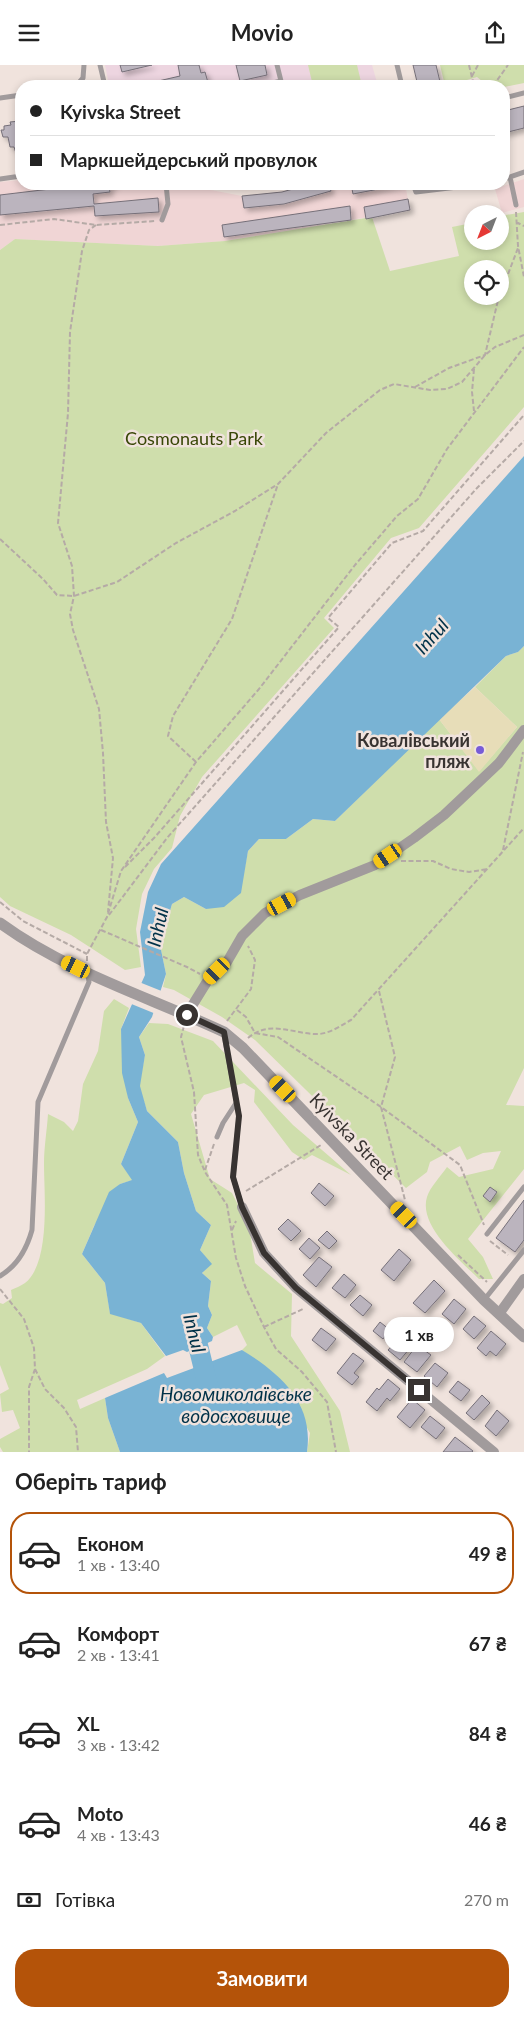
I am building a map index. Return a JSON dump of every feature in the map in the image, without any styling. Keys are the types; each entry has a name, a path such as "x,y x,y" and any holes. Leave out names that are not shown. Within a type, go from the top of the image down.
{"street":[{"path":"187,1015 208,980 226,962 242,936 265,913 300,895 375,865 414,838 444,815 499,763 524,731"},
{"name":"Kyivska Street","path":"0,923 24,940 87,972 224,1032 242,1047 484,1300 524,1337"},
{"path":"242,1207 264,1253 296,1288 494,1452"},
{"path":"499,1314 524,1279"}],"lane":[{"path":"81,80 84,65"},
{"path":"100,65 104,80"},
{"path":"277,65 282,80"},
{"path":"397,65 401,80"},
{"path":"510,97 524,93"},
{"path":"0,98 15,96"},
{"path":"510,177 524,172"},
{"path":"0,179 15,177"},
{"path":"510,187 516,205"},
{"path":"162,220 168,204 167,190"},
{"path":"415,190 416,192 432,190"},
{"path":"0,1276 6,1272 27,1248 32,1229 38,1102 89,982 87,972"},
{"path":"224,1032 239,1116 233,1177 242,1207"},
{"path":"217,1137 223,1123 236,1103"},
{"path":"487,1234 524,1187"},
{"path":"484,1300 524,1249"}],"path":[{"path":"469,65 473,80"},
{"path":"472,76 478,65"},
{"path":"497,80 508,65"},
{"path":"516,205 518,246 524,277"},
{"path":"0,225 54,219 96,225 162,220"},
{"path":"516,222 524,226"},
{"path":"96,225 89,229 82,251 70,332 68,413 58,523 72,566 74,596 70,614 73,630 99,709 106,822 113,858 107,917"},
{"path":"509,270 518,246"},
{"path":"485,355 498,305"},
{"path":"0,539 43,579 57,595 74,596 117,583 176,543 235,511 278,484 326,433 380,390 394,384 447,389 462,382 485,355 495,347 524,335"},
{"path":"107,917 120,871 196,761 277,666 355,565 397,516 418,499 447,449 524,347"},
{"path":"415,387 449,368 485,355"},
{"path":"474,369 472,392 474,411"},
{"path":"120,871 160,831 339,627 328,618 392,543 423,531 524,415"},
{"path":"87,972 87,954 107,917 166,838 477,488 524,441"},
{"path":"196,761 168,736 173,716 232,619 278,484"},
{"path":"503,852 524,744"},
{"path":"242,1047 255,1033 268,1028 316,1035 332,1031 351,1020 524,828"},
{"path":"399,861 433,861 451,869 469,872 488,869"},
{"path":"0,902 23,921 87,954"},
{"path":"100,930 196,971"},
{"path":"224,1032 226,1023 251,989 256,960 242,936"},
{"path":"379,991 395,1057 381,1107 407,1207"},
{"path":"237,1009 246,1017 255,1033"},
{"path":"187,1015 181,1037 194,1092 198,1155 205,1172 228,1205 236,1258 242,1277 264,1327 276,1349 302,1372 327,1402 336,1445 335,1452"},
{"path":"255,1033 278,1037 381,1107 460,1165 490,1240 515,1261"},
{"path":"205,1172 217,1137"},
{"path":"232,1230 242,1207 243,1194 321,1145"},
{"path":"0,1289 24,1319 34,1348 35,1369 29,1387 29,1452"},
{"path":"264,1327 315,1304"},
{"path":"35,1369 45,1389 64,1408 76,1427 78,1452"}],"shaded area":[{"path":"105,65 372,65 376,80 108,80"},
{"path":"524,179 524,207 509,211 509,205 500,205 495,190 510,190 510,184"},
{"path":"15,181 15,190 211,190 242,196 288,190 406,190 410,210 225,241 158,246 15,239 0,250 0,182"}],"green space":[{"path":"308,65 357,65 361,80 312,80"},
{"path":"440,65 524,65 524,83 510,86 510,80 481,80 477,77 467,80 444,80"},
{"name":"Cosmonauts Park","path":"524,212 524,407 419,528 391,538 324,618 334,628 202,777 180,816 172,848 154,869 142,894 136,929 141,967 125,970 71,935 10,906 0,897 0,250 15,239 158,246 225,241 372,217 390,271 459,256 452,227 464,225 464,250 509,250 509,214"},
{"path":"524,646 524,1068 506,1105 524,1106 524,1169 468,1239 483,1257 493,1279 479,1279 452,1253 435,1231 429,1220 426,1208 427,1197 433,1185 447,1167 459,1177 493,1169 501,1151 483,1153 467,1160 460,1146 430,1162 427,1172 406,1188 255,1040 222,1017 174,990 163,987 166,974 160,945 172,904 184,897 206,909 240,893 248,851 259,839 286,839 313,819 335,821 439,719 479,771 517,727 475,687 506,656 518,652"},
{"path":"114,999 129,1008 121,1029 128,1098 138,1122 121,1164 133,1180 120,1184 94,1226 82,1254 105,1283 110,1313 141,1323 165,1356 147,1369 77,1400 80,1409 105,1398 108,1418 120,1452 3,1452 0,1447 0,1439 20,1428 13,1410 2,1412 0,1394 9,1389 0,1365 0,1303 3,1304 12,1298 11,1290 25,1283 33,1273 39,1260 44,1227 44,1158 48,1114 64,1122 73,1131 78,1121 83,1084 98,1051 104,1011"},
{"path":"149,1023 168,1024 213,1041 293,1125 351,1175 312,1155 304,1160 292,1152 254,1102 255,1090 244,1083 204,1095 191,1114 210,1179 232,1193 249,1227 255,1263 292,1294 291,1336 340,1411 350,1452 307,1452 310,1433 276,1375 242,1350 247,1345 237,1325 213,1337 207,1328 212,1315 208,1306 211,1281 202,1273 211,1264 200,1250 211,1225 196,1211 184,1173 178,1142 147,1111 139,1086 145,1055 139,1037"}],"sand":[{"name":"Ковалівський пляж","path":"475,687 517,727 479,772 439,719"}],"water":[{"path":"524,456 524,646 518,652 506,656 335,821 313,819 286,839 259,839 248,851 241,893 224,907 206,909 184,897 172,904 160,945 166,974 152,1017 139,1037 145,1055 140,1086 147,1111 178,1142 184,1173 196,1211 211,1225 200,1250 212,1264 202,1273 211,1281 208,1306 212,1315 207,1328 213,1337 212,1341 187,1352 183,1350 166,1356 141,1323 110,1314 105,1283 82,1254 109,1192 120,1184 132,1180 121,1164 138,1122 128,1098 122,1073 121,1029 145,975 140,932 148,892 161,864"},
{"name":"Новомиколаївське водосховище","path":"242,1350 270,1369 292,1392 300,1405 305,1419 308,1435 307,1452 120,1452 108,1418 105,1398 164,1373 167,1378"}],"pier":[{"path":"139,982 164,992 156,1014 129,1003"}],"building":[{"path":"120,65 152,65 122,72"},
{"path":"178,65 199,65 201,73 205,72 207,80 163,80 180,76"},
{"path":"236,65 265,65 267,75 240,80"},
{"path":"413,65 436,65 440,80 417,80"},
{"path":"524,106 524,128 510,132 510,110"},
{"path":"10,122 15,122 15,150 14,147 10,147 8,137 3,137 1,130 4,130 4,126 11,125"},
{"path":"42,190 110,190 110,192 93,194 94,204 158,198 159,212 95,216 94,206 0,215 0,195"},
{"path":"289,190 331,191 284,204 244,208 242,196"},
{"path":"352,190 374,190 353,194"},
{"path":"408,199 410,210 366,219 364,207"},
{"path":"350,206 351,220 224,237 222,225"},
{"path":"319,1183 334,1196 325,1206 311,1193"},
{"path":"490,1187 497,1192 490,1202 483,1196"},
{"path":"524,1200 524,1240 515,1252 496,1238"},
{"path":"288,1219 301,1231 291,1241 278,1229"},
{"path":"327,1231 337,1241 329,1249 318,1240"},
{"path":"309,1238 320,1248 310,1259 299,1249"},
{"path":"399,1249 411,1260 394,1281 381,1270"},
{"path":"319,1257 332,1267 316,1287 303,1275"},
{"path":"344,1274 356,1285 345,1298 332,1288"},
{"path":"434,1280 445,1291 425,1313 413,1303"},
{"path":"360,1295 372,1305 363,1316 350,1305"},
{"path":"454,1299 466,1309 454,1324 442,1314"},
{"path":"474,1316 486,1326 474,1339 463,1329"},
{"path":"380,1322 390,1330 383,1339 373,1331"},
{"path":"321,1328 336,1339 326,1351 312,1340"},
{"path":"491,1331 506,1344 496,1356 490,1351 486,1356 477,1348"},
{"path":"398,1339 410,1348 400,1360 388,1350"},
{"path":"417,1345 431,1355 417,1372 404,1362"},
{"path":"353,1353 364,1361 354,1373 359,1377 352,1385 337,1373"},
{"path":"435,1363 448,1373 437,1387 424,1376"},
{"path":"388,1379 400,1389 390,1401 387,1398 377,1411 366,1402 377,1388 379,1390"},
{"path":"458,1381 470,1390 461,1401 449,1392"},
{"path":"482,1395 490,1403 474,1420 466,1413"},
{"path":"412,1399 425,1410 410,1428 397,1417"},
{"path":"497,1410 509,1421 496,1436 485,1426"},
{"path":"430,1416 445,1428 436,1439 421,1427"},
{"path":"455,1437 473,1451 443,1452"}],"waterway":[{"name":"Inhul","path":"192,1321 209,1390"}],"place":[{"name":"Ковалівський пляж","path":"480,750"}],"route":[{"path":"187,1015 224,1032 239,1116 233,1177 242,1207 264,1253 296,1288 419,1390"}]}
